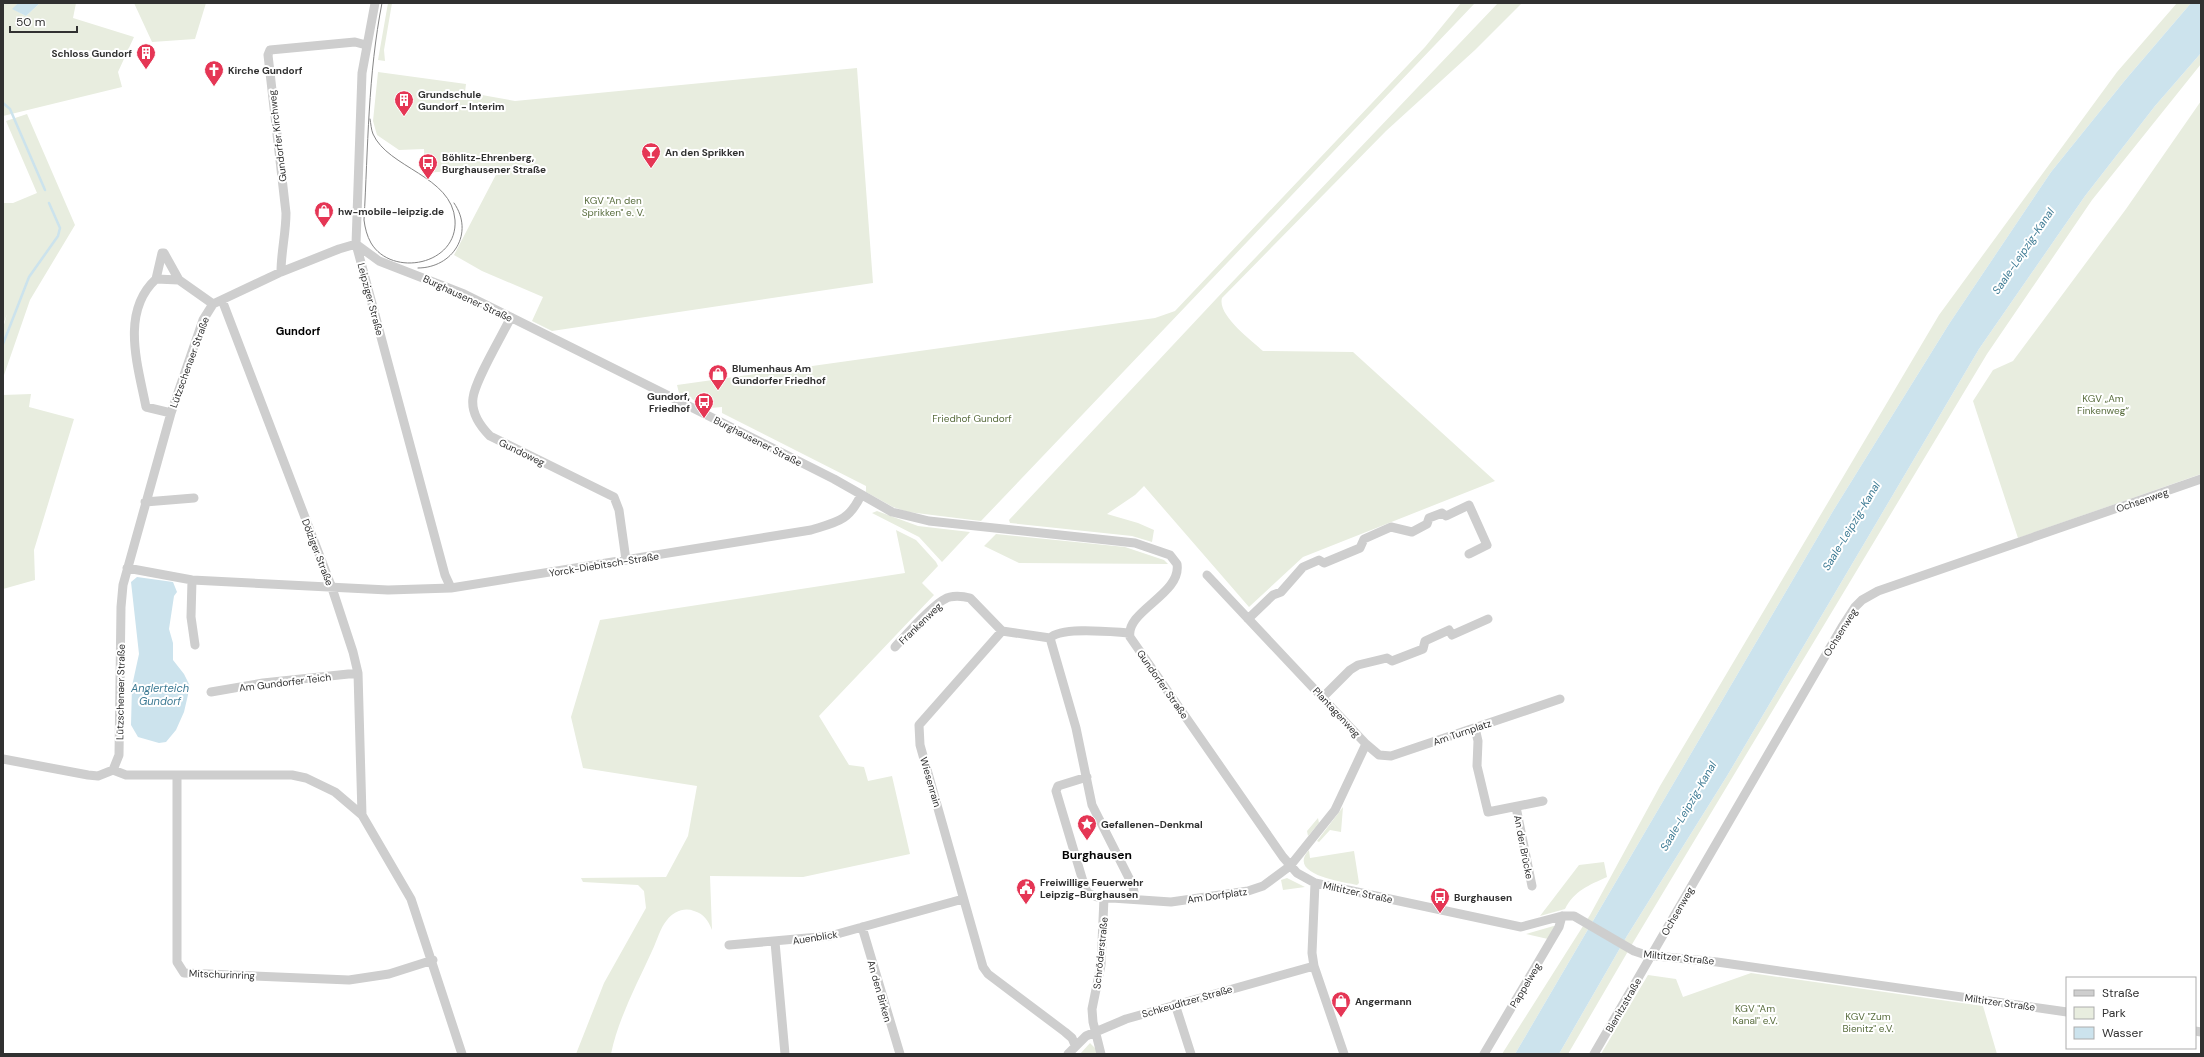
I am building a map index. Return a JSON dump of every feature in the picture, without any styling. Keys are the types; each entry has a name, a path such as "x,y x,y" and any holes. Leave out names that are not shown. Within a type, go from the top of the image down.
{"street":[{"name":"Leipziger Straße","path":"375,3 366,45 359,143 356,244 443,568 451,588"},
{"name":"Gundorfer Kirchweg","path":"281,272 281,255 286,227 286,213 268,55 270,50 355,42 366,45"},
{"path":"156,279 179,280 217,302 281,272 339,249 356,244"},
{"name":"Burghausener Straße","path":"356,244 379,260 464,294 822,473 892,512 907,517 981,527 1135,543 1170,555 1177,564 1178,570 1173,583 1132,624 1130,633"},
{"path":"171,413 146,407 134,344 135,320 140,302 150,285 156,279 160,259 164,253 179,280"},
{"name":"Lützschenaer Straße","path":"113,770 119,755 121,607 127,568 171,413 203,320 217,302"},
{"name":"Dölziger Straße","path":"217,302 332,588 353,652 358,673 362,815"},
{"name":"Gundoweg","path":"511,318 474,391 473,406 477,418 482,428 490,436 614,497 619,510 626,560"},
{"name":"Ochsenweg","path":"1652,956 1842,627 1862,600 1878,590 2201,479"},
{"name":"Yorck-Diebitsch-Straße","path":"332,588 388,590 451,588 811,530 829,524 847,515 854,510 861,495"},
{"path":"145,502 194,498"},
{"path":"1248,619 1272,595 1281,592 1303,567 1319,560 1324,564 1360,548 1364,539 1391,527 1412,532 1427,524 1429,518 1442,513 1446,516 1469,505 1487,545 1469,554"},
{"path":"127,568 192,580 332,588"},
{"name":"Plantagenweg","path":"1207,575 1366,744 1335,810 1290,866"},
{"path":"192,580 190,617 195,645"},
{"name":"Frankenweg","path":"895,647 913,627 946,598 964,596 970,598 1002,631"},
{"path":"1323,697 1350,670 1358,665 1387,658 1392,662 1423,649 1425,641 1443,632 1449,630 1452,635 1488,619"},
{"path":"1002,631 1050,638"},
{"name":"Wiesenrain","path":"1002,631 920,724 920,745 983,967 988,974 1065,1032 1072,1038 1075,1045"},
{"path":"1050,638 1053,634 1064,631 1130,633"},
{"name":"Gundorfer Straße","path":"1130,633 1132,640 1290,866 1304,878"},
{"path":"1050,638 1076,728 1092,805 1133,886 1135,899"},
{"name":"Am Gundorfer Teich","path":"212,692 262,683 358,673"},
{"name":"Am Turnplatz","path":"1366,744 1380,755 1391,756 1560,699"},
{"name":"An der Brücke","path":"1475,728 1478,741 1477,766 1487,809 1491,812 1543,801"},
{"path":"3,759 88,775 102,775 113,770 126,775 292,775 306,778 335,792 362,815 407,890 433,960 462,1054"},
{"name":"Mitschurinring","path":"178,775 177,962 184,973 349,980 389,974 433,960"},
{"name":"Am Dorfplatz","path":"1086,777 1058,786 1056,791 1085,888 1092,896 1171,902 1257,889 1280,875 1290,866"},
{"name":"An der Brücke","path":"1516,807 1532,886"},
{"name":"Miltitzer Straße","path":"1304,878 1315,883 1520,927 1562,916 1574,916 1634,951 1652,956 1717,962 2066,1012"},
{"path":"1315,883 1312,953 1314,966 1344,1054"},
{"name":"Schröderstraße","path":"1101,1054 1095,1031 1092,1009 1101,965 1104,898"},
{"name":"Auenblick","path":"729,945 830,936 963,899"},
{"name":"Pappelweg","path":"1484,1054 1560,927 1562,916"},
{"name":"An den Birken","path":"862,927 900,1054"},
{"path":"775,942 785,1054"},
{"name":"Bienitzstraße","path":"1594,1054 1652,956"},
{"name":"Schkeuditzer Straße","path":"1068,1054 1075,1045 1095,1031 1175,1004 1314,966"},
{"path":"1175,1004 1191,1054"}],"green space":[{"path":"3,3 18,3 13,9 26,16 40,3 76,3 73,18 134,37 118,72 122,87 3,116"},
{"path":"134,3 206,3 195,39 152,42"},
{"path":"388,3 392,3 384,50 385,61 378,60"},
{"name":"Friedhof Gundorf","path":"1461,3 1475,3 981,521 908,512 893,507 866,492 866,486 722,413 722,407 711,408 679,393 677,385 1155,318 1175,311 1425,47"},
{"path":"1498,3 1522,3 1475,50 1386,131 1222,298 1222,305 1225,312 1236,327 1263,351 1353,352 1495,481 1303,557 1249,607 1144,486 1135,495 1107,514 1138,523 1154,530 1152,542 1132,536 1010,523 1009,520 1217,298"},
{"path":"2177,3 2191,3 2126,79 2051,172 1949,324 1833,511 1515,1054 1502,1054 1590,915 1660,786 1939,315 2117,72"},
{"path":"2201,53 2201,64 2092,200 1987,354 1634,941 1568,1054 1559,1054 1627,936 1727,776 1979,349 2085,196 2155,106"},
{"name":"KGV \"An den Sprikken\" e. V.","path":"857,68 873,283 552,331 532,321 543,297 482,271 454,255 500,167 425,173 424,149 399,150 377,135 373,121 378,72 466,84 465,92 515,101"},
{"name":"KGV „Am Finkenweg“","path":"2201,101 2201,474 2018,538 1973,401 1993,370 2013,361 2126,209"},
{"path":"27,114 75,225 30,300 3,378 3,328 7,314 3,325 3,203 13,203 37,193 6,121"},
{"path":"31,394 29,407 74,419 34,550 35,580 3,589 3,395"},
{"path":"877,511 918,526 970,532 942,562 919,537 872,513"},
{"path":"896,530 916,540 936,562 938,566 922,583 934,595 819,716 849,765 864,767 868,781 892,776 910,854 803,877 710,876 712,930 705,918 694,911 683,910 669,917 660,931 628,1002 618,1028 611,1054 576,1054 604,983 646,908 644,891 638,885 583,882 581,878 666,877 688,836 697,786 583,768 571,717 600,620 905,573"},
{"path":"996,534 1125,547 1164,560 1168,564 1019,563 984,546"},
{"path":"1343,807 1341,832 1330,830 1319,842 1317,841"},
{"path":"1318,818 1319,823 1308,836 1307,831"},
{"path":"1309,850 1310,858 1354,851 1359,883 1357,885 1330,879 1311,871 1305,866 1304,859"},
{"path":"1604,862 1607,877 1577,893 1565,909 1540,916 1579,865"},
{"path":"1287,878 1305,887 1283,890 1281,880"},
{"path":"1557,925 1548,939 1526,934"},
{"name":"KGV \"Am Kanal\" e.V.","path":"1751,973 1983,1006 1997,1054 1601,1054 1648,975 1676,979 1683,997"},
{"path":"1090,1043 1096,1049 1097,1054 1080,1054"}],"water":[{"path":"18,3 40,3 26,16 12,9"},
{"name":"Saale-Leipzig-Kanal","path":"2191,3 2201,3 2201,53 2155,106 2085,196 1979,349 1727,776 1627,936 1559,1054 1515,1054 1833,511 1949,324 2051,172 2126,79"},
{"name":"Anglerteich Gundorf","path":"137,577 173,582 177,592 174,596 169,629 173,643 173,660 184,674 190,686 184,712 176,730 166,742 159,743 138,737 131,725 132,686 139,654 131,582"}],"waterway":[{"path":"3,103 10,109 45,190"},
{"path":"3,344 29,277 58,236 60,228 49,203"}],"tram line":[{"path":"370,119 373,134 381,146 392,156 432,182 443,193 451,205 455,220 453,235 446,248 435,256 422,262 408,263 393,260 381,254 371,243 367,235 364,220 371,84 377,30 382,3"},
{"path":"418,268 441,262 457,247 461,237 462,226 460,214 454,203"}],"place":[{"name":"Schloss Gundorf","path":"146,70"},
{"name":"Kirche Gundorf","path":"214,87"},
{"name":"Grundschule Gundorf - Interim","path":"404,117"},
{"name":"An den Sprikken","path":"651,169"},
{"name":"Böhlitz-Ehrenberg, Burghausener Straße","path":"428,180"},
{"name":"hw-mobile-leipzig.de","path":"324,228"},
{"name":"Blumenhaus Am Gundorfer Friedhof","path":"718,391"},
{"name":"Gundorf, Friedhof","path":"704,419"},
{"name":"Gefallenen-Denkmal","path":"1087,841"},
{"name":"Freiwillige Feuerwehr Leipzig-Burghausen","path":"1026,905"},
{"name":"Burghausen","path":"1440,914"},
{"name":"Angermann","path":"1341,1018"}],"district":[{"name":"Gundorf","path":"298,331"},
{"name":"Burghausen","path":"1097,855"}],"park label":[{"name":"KGV \"Zum Bienitz\" e.V.","path":"1868,1022"}]}
